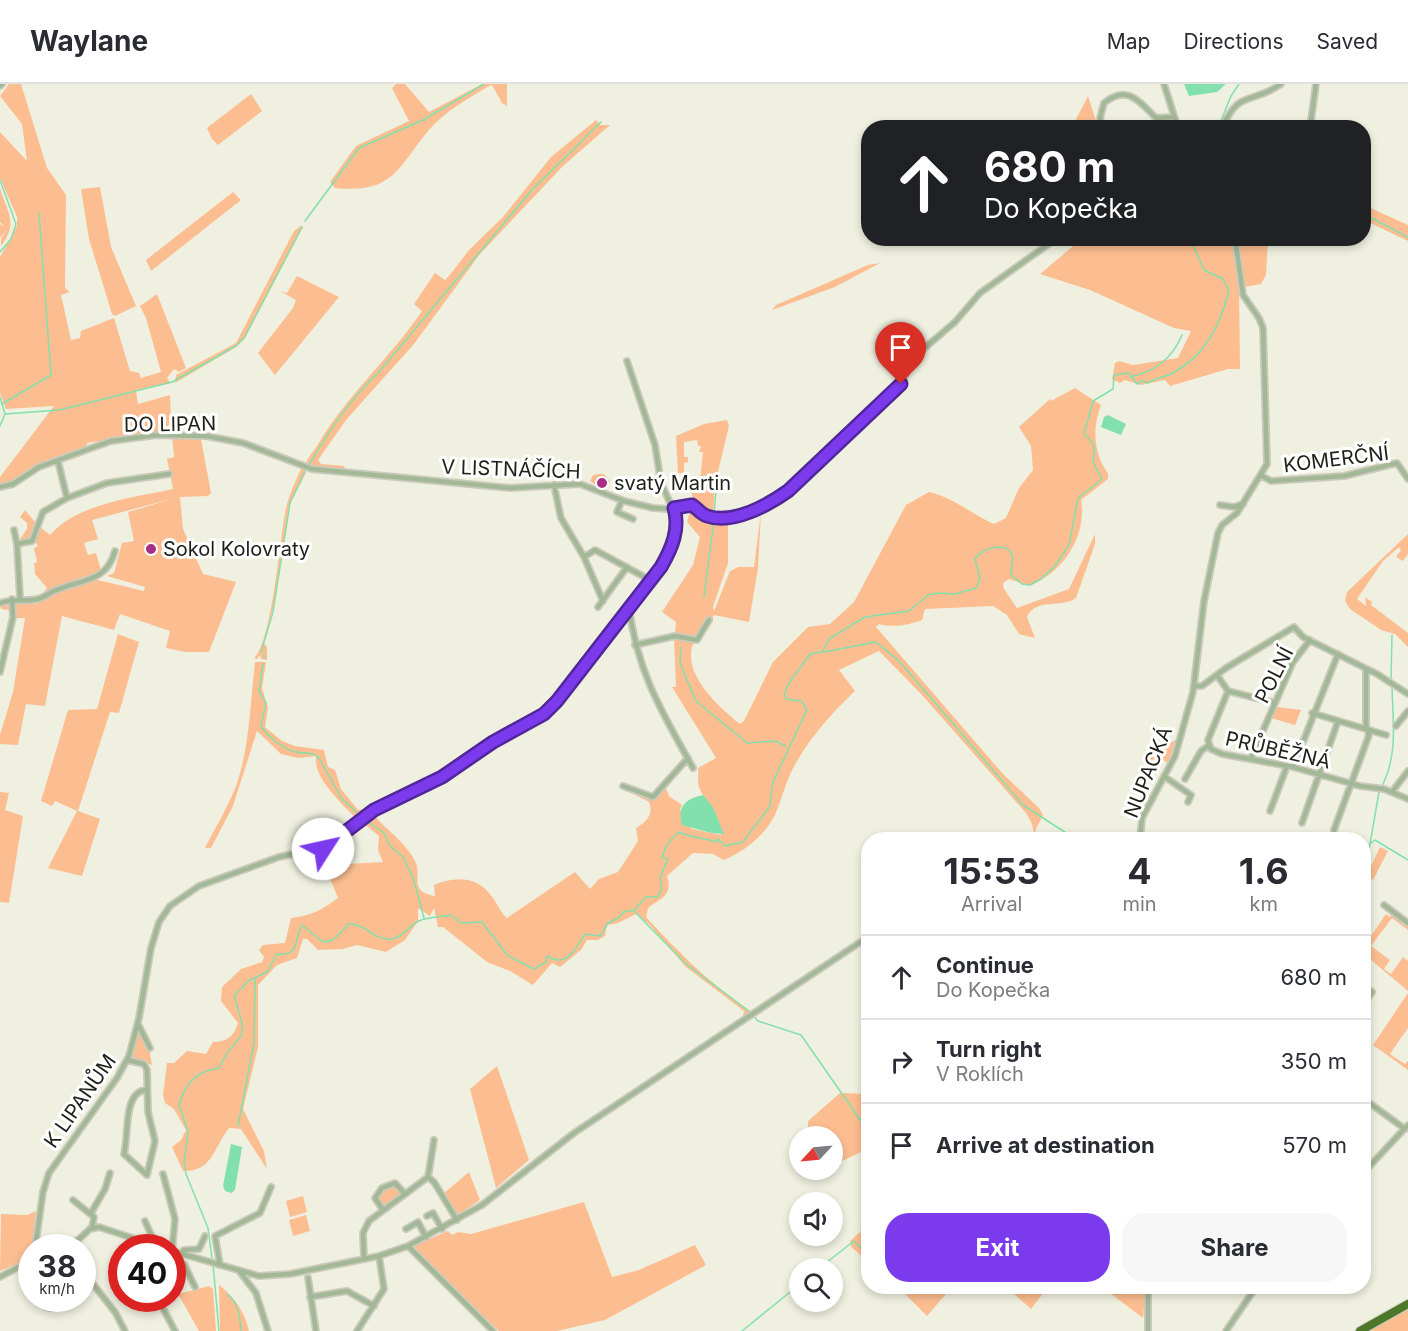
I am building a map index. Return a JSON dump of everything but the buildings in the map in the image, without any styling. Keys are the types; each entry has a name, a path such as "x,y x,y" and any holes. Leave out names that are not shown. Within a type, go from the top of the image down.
{"highway":[{"path":"1360,1331 1408,1304"}],"street":[{"path":"1164,84 1174,120"},
{"path":"1226,120 1232,107 1239,102 1266,93 1281,84"},
{"path":"1311,120 1316,84"},
{"path":"1100,120 1104,103 1124,94 1134,96 1156,117 1173,117"},
{"name":"V LISTNÁČÍCH","path":"309,469 510,489 580,484 622,500 653,508 692,505 701,513 714,517 748,512 777,499 901,384 914,357 955,322 980,293 1046,246"},
{"path":"1237,246 1246,303 1259,318 1263,332 1268,458 1262,476"},
{"path":"627,361 655,445 661,483 674,508"},
{"name":"DO LIPAN","path":"0,487 13,484 39,467 111,441 136,436 206,436 243,443 309,469"},
{"path":"58,461 67,498"},
{"name":"KOMERČNÍ","path":"1262,476 1271,481 1344,476 1397,463 1408,479"},
{"path":"17,544 32,540 43,512 67,498 107,483 169,474"},
{"name":"NUPACKÁ","path":"1141,832 1142,818 1175,756 1194,686 1213,552 1220,528 1237,513 1262,476"},
{"path":"554,485 561,518 584,557 603,601"},
{"path":"622,500 617,512 633,519"},
{"path":"1220,505 1234,507 1245,502"},
{"name":"K LIPANŮM","path":"37,1234 43,1192 49,1173 128,1060 161,917 183,894 199,886 279,857 323,849 366,815 442,777 493,742 544,714 661,567 673,544 676,525 674,508"},
{"path":"14,530 20,598"},
{"path":"584,557 595,550 650,580"},
{"path":"0,603 20,598 39,599 57,589 93,578 109,567 115,551"},
{"path":"598,607 627,567"},
{"path":"0,672 13,617 12,599"},
{"path":"629,608 635,645 648,684 693,768"},
{"path":"635,645 675,636 697,640 709,620"},
{"path":"1194,686 1202,686 1294,627 1310,640 1388,680 1408,694"},
{"name":"POLNÍ","path":"1251,758 1293,662 1310,640"},
{"path":"1270,811 1338,654"},
{"path":"1334,830 1369,735 1366,669"},
{"path":"1217,675 1228,691 1275,703"},
{"name":"PRŮBĚŽNÁ","path":"1228,691 1208,740 1208,746 1222,754 1290,766 1352,784 1392,792 1408,799"},
{"path":"1396,726 1408,711"},
{"path":"1312,713 1386,735"},
{"path":"1302,823 1338,721"},
{"path":"1185,779 1201,751 1208,746"},
{"path":"622,786 653,797 688,758"},
{"path":"1392,792 1408,771"},
{"path":"1165,777 1191,795 1188,802"},
{"path":"1384,905 1408,923"},
{"path":"186,1255 259,1276 290,1274 379,1256 408,1246 482,1205 567,1138 861,942"},
{"path":"138,1024 150,1048"},
{"path":"128,1060 144,1064 147,1070 145,1090 155,1141 147,1175 123,1154 130,1100 139,1091 145,1090"},
{"path":"1371,1104 1406,1127 1371,1164"},
{"path":"364,1258 365,1226 428,1177 434,1140"},
{"path":"91,1213 105,1189 110,1173"},
{"path":"163,1174 175,1219 174,1234"},
{"path":"428,1177 434,1182 457,1220"},
{"path":"383,1210 375,1198 382,1188 394,1183 405,1194"},
{"path":"219,1265 214,1243 215,1236 260,1213 271,1187"},
{"path":"73,1200 94,1217 92,1228"},
{"path":"427,1216 433,1213 442,1229"},
{"path":"145,1221 151,1234"},
{"path":"406,1229 418,1222 426,1237"},
{"path":"85,1234 92,1228 102,1227 120,1234"},
{"path":"186,1250 199,1249 205,1236"},
{"path":"408,1246 494,1331"},
{"path":"357,1331 384,1289 379,1256"},
{"path":"0,1277 18,1267"},
{"path":"186,1268 195,1287"},
{"path":"240,1272 256,1293 268,1331"},
{"path":"308,1278 316,1331"},
{"path":"96,1288 115,1312 125,1331"},
{"path":"310,1297 347,1292 374,1306"},
{"path":"1148,1294 1148,1331"},
{"path":"1227,1331 1251,1294"},
{"path":"165,1312 175,1331"}],"shaded area":[{"path":"9,84 21,84 47,168 66,195 65,288 70,292 61,295 71,340 80,338 81,331 114,318 130,371 139,373 141,378 161,372 146,318 140,306 157,294 186,368 179,372 174,369 167,378 171,383 136,390 138,404 170,395 171,421 165,431 87,443 87,446 55,457 56,460 41,463 19,479 0,485 0,477 54,406 6,409 0,393 0,257 17,226 17,217 0,178 0,132 27,161 22,124 0,96"},
{"path":"396,84 405,84 429,112 482,84 507,84 507,106 502,103 492,85 489,86 442,117 429,130 401,167 382,182 370,187 355,189 335,188 330,182 356,146 409,121 392,88"},
{"path":"1184,84 1226,84 1217,92 1189,96"},
{"path":"251,94 262,111 218,145 207,128"},
{"path":"1088,96 1096,120 1076,120"},
{"path":"596,120 600,125 610,125 563,166 480,254 414,344 346,420 318,460 321,464 344,466 346,471 306,465 341,410 422,311 414,304 435,273 445,280 469,250 503,217 551,157"},
{"path":"100,187 111,247 136,306 115,316 112,314 89,239 81,189"},
{"path":"0,188 10,217 9,231 1,246 1,239 7,229 0,238 0,224 5,227 0,222"},
{"path":"233,192 241,200 151,271 146,260"},
{"path":"1371,208 1408,225 1408,241 1371,223"},
{"path":"303,227 245,338 236,347 175,383 176,375 236,343 294,231"},
{"path":"1268,246 1266,275 1261,284 1239,288 1240,369 1228,369 1170,386 1165,380 1141,385 1125,380 1120,383 1112,379 1115,363 1119,361 1133,365 1178,358 1191,331 1174,328 1090,290 1040,274 1072,247"},
{"path":"880,263 835,287 772,310 776,305 868,265"},
{"path":"297,276 339,297 275,375 258,353 293,308 296,300 280,291 287,293"},
{"path":"1075,388 1101,405 1096,426 1096,440 1098,455 1108,479 1081,500 1080,527 1063,562 1030,586 1009,579 1003,583 1004,589 1017,608 1069,589 1095,534 1095,544 1076,598 1063,603 1036,607 1031,611 1027,617 1035,638 1019,634 1007,615 993,606 925,609 922,620 900,625 879,624 876,627 1003,774 1039,808 1043,815 1036,832 1034,832 1026,813 922,695 879,651 839,670 855,691 808,743 790,775 775,815 760,836 746,848 724,860 713,854 693,853 667,876 668,888 665,896 648,908 646,917 683,956 735,1000 750,1011 755,1010 743,1016 744,1011 686,967 649,924 636,914 618,923 607,925 605,936 598,940 587,940 581,950 560,967 552,963 533,985 510,971 487,962 443,927 438,927 434,908 430,916 418,908 418,921 405,940 386,952 357,945 343,949 318,950 307,939 303,939 297,958 277,965 258,985 258,1047 243,1109 264,1151 267,1169 241,1129 229,1128 206,1163 200,1168 183,1171 172,1147 181,1140 186,1130 174,1109 165,1103 163,1095 167,1063 174,1063 187,1051 206,1054 213,1042 226,1040 232,1035 238,1023 221,1001 222,987 241,969 262,962 264,957 259,950 263,945 285,943 291,918 316,912 338,898 331,881 330,865 383,862 378,850 379,836 367,826 359,826 374,815 401,842 415,861 418,887 421,891 435,896 434,885 442,882 458,879 474,882 487,891 507,918 575,872 590,889 599,879 618,872 638,841 636,828 646,821 650,814 649,802 624,789 655,799 666,788 669,796 682,805 680,810 692,829 721,835 718,819 702,794 698,782 698,768 716,758 672,687 676,687 674,638 694,642 691,653 692,665 697,676 712,698 740,724 744,721 773,662 808,627 830,624 854,602 906,505 929,492 954,502 994,524 1006,518 1019,488 1033,470 1031,446 1019,427 1050,399 1051,401"},
{"path":"1108,415 1126,424 1121,435 1101,427 1104,417"},
{"path":"727,420 729,426 715,484 713,515 706,514 696,503 691,490 692,479 700,480 703,452 699,452 701,446 698,446 697,440 684,442 684,457 688,457 688,462 684,463 684,473 678,473 676,436 704,424"},
{"path":"172,436 201,439 211,493 208,496 180,497 183,529 203,574 236,582 209,652 185,652 166,648 170,631 120,614 114,630 62,616 45,706 26,704 18,745 0,744 0,735 13,692 25,618 15,618 16,611 1,609 0,605 15,601 36,604 49,595 94,579 144,591 145,587 107,576 114,573 122,543 134,541 128,512 175,498 92,520 98,539 84,543 88,555 96,553 101,570 41,596 47,588 35,574 34,563 37,562 34,548 38,546 34,540 39,526 50,535 75,516 107,503 173,489 167,459 174,457"},
{"path":"301,469 304,469 306,473 290,504 275,601 264,643 267,647 267,660 261,659 260,655 257,659 254,658 266,632 275,588 286,508"},
{"path":"604,474 610,481 604,490 590,481 593,475"},
{"path":"692,505 705,515 728,516 728,563 713,607 714,611 730,571 738,567 754,567 761,512 758,568 749,622 714,615 701,637 675,634 676,622 662,612 693,565 700,537 687,522"},
{"path":"25,510 35,522 30,539 18,542 27,529 27,523 20,517"},
{"path":"1408,534 1408,554 1403,561 1396,557 1401,550 1399,547 1383,561 1357,599 1366,606 1365,597 1372,602 1371,605 1408,633 1408,647 1395,634 1381,630 1350,609 1345,601 1347,592"},
{"path":"118,634 139,642 119,713 110,712 78,811 100,819 82,876 48,868 77,811 55,801 52,806 41,801 68,710 97,709"},
{"path":"255,662 266,662 262,688 268,708 265,727 282,741 295,746 324,750 328,767 335,770 341,789 358,810 371,808 354,822 354,816 323,781 316,764 316,756 298,758 281,754 257,731 233,806 211,848 205,848 229,802 241,771 247,740"},
{"path":"1277,707 1301,710 1295,725 1271,718"},
{"path":"1176,740 1168,763 1157,756 1151,762 1144,754"},
{"path":"0,792 9,793 5,810 23,816 9,903 0,902"},
{"path":"703,795 713,807 724,834 682,825 681,813 684,804"},
{"path":"1380,847 1388,851 1373,880 1371,879 1371,866"},
{"path":"1386,914 1390,917 1392,914 1408,926 1408,930 1392,918 1371,946 1371,936"},
{"path":"1371,946 1390,960 1384,969 1391,974 1403,957 1408,961 1408,991 1371,960"},
{"path":"1408,993 1408,1028 1390,1054 1405,1064 1408,1061 1408,1070 1373,1045"},
{"path":"140,1028 149,1048 152,1065 131,1059"},
{"path":"497,1066 529,1160 496,1188 470,1089"},
{"path":"840,1093 861,1094 861,1152 843,1160 843,1126 808,1126 808,1121"},
{"path":"231,1144 242,1147 235,1190 231,1193 225,1191 223,1186"},
{"path":"469,1172 480,1200 456,1216 443,1194"},
{"path":"394,1185 402,1193 401,1195 383,1207 377,1199 383,1190"},
{"path":"303,1196 307,1212 290,1217 286,1201"},
{"path":"584,1202 612,1277 639,1270 695,1245 706,1265 605,1320 557,1331 499,1331 414,1249 415,1245 448,1231 452,1235 458,1232 471,1234"},
{"path":"36,1211 34,1234 18,1234 18,1263 0,1271 1,1214 27,1215"},
{"path":"306,1215 310,1231 293,1236 289,1220"},
{"path":"861,1231 861,1255 851,1247 850,1241"},
{"path":"219,1285 238,1305 249,1331 220,1331"},
{"path":"209,1286 213,1289 216,1331 199,1331 186,1308 186,1292"},
{"path":"905,1294 946,1294 927,1316"},
{"path":"1014,1294 1043,1294 1031,1309"},
{"path":"1111,1294 1145,1294 1143,1318"},
{"path":"1408,1307 1408,1331 1364,1331"}],"waterway":[{"path":"305,221 359,148 423,120 484,84"},
{"path":"1221,120 1231,96 1239,84"},
{"path":"309,465 332,428 358,394 532,190 601,122"},
{"path":"0,180 16,224 11,239 0,252"},
{"path":"2,404 51,375 39,213"},
{"path":"1371,218 1408,237"},
{"path":"5,414 59,410 172,382 236,346 244,338 302,227"},
{"path":"212,1259 208,1228 186,1174 184,1162 188,1132 179,1104 185,1089 193,1079 204,1072 219,1068 240,1037 242,1024 234,996 248,981 267,972 277,954 290,953 293,950 302,925 323,942 333,940 349,924 360,926 380,937 392,939 400,936 419,921 451,915 461,923 482,922 508,956 534,969 546,962 547,956 561,960 566,958 575,950 585,934 600,936 608,923 620,917 623,912 634,910 646,897 657,897 662,890 660,877 668,859 662,857 667,844 679,832 716,842 718,839 725,846 743,842 770,806 773,782 807,710 802,701 787,699 784,694 789,683 810,654 822,652 829,639 865,617 909,611 928,595 955,594 976,588 980,579 975,559 988,549 999,547 1009,550 1013,557 1011,575 1022,584 1029,585 1041,579 1055,566 1069,545 1078,498 1102,479 1093,461 1093,445 1084,434 1093,401 1113,389 1114,375 1129,373 1137,384 1143,381 1148,383 1173,373 1203,348 1221,316 1229,291 1223,279 1204,270 1194,246"},
{"path":"1130,377 1162,363 1173,351 1182,335"},
{"path":"0,397 5,414 0,426"},
{"path":"261,652 273,612 290,503 306,469"},
{"path":"714,515 717,477"},
{"path":"704,597 714,520"},
{"path":"1391,679 1392,635"},
{"path":"824,652 876,642 899,661 1023,805 1065,832"},
{"path":"681,647 680,663 696,701 747,743 775,741 786,746"},
{"path":"263,664 259,691 266,703 261,726 286,748 319,758 342,799 362,817"},
{"path":"1382,786 1392,750 1392,687"},
{"path":"1371,838 1379,792"},
{"path":"365,820 384,833 390,846 403,857 413,877 424,918"},
{"path":"1371,843 1375,840 1408,860"},
{"path":"634,911 686,964 749,1011 758,1021 801,1035 861,1121"},
{"path":"238,1126 254,1043 255,978"},
{"path":"832,1258 854,1241 861,1248"},
{"path":"213,1264 219,1331"},
{"path":"742,1331 789,1293"},
{"path":"227,1294 236,1306 241,1331"}],"place":[{"name":"svatý Martin","path":"602,483"},
{"name":"Sokol Kolovraty","path":"151,549"}],"route":[{"path":"323,849 374,810 442,777 493,742 544,714 557,701 670,553 676,525 674,508 687,504 692,505 701,513 715,517 748,512 771,503 788,491 901,384"}]}
